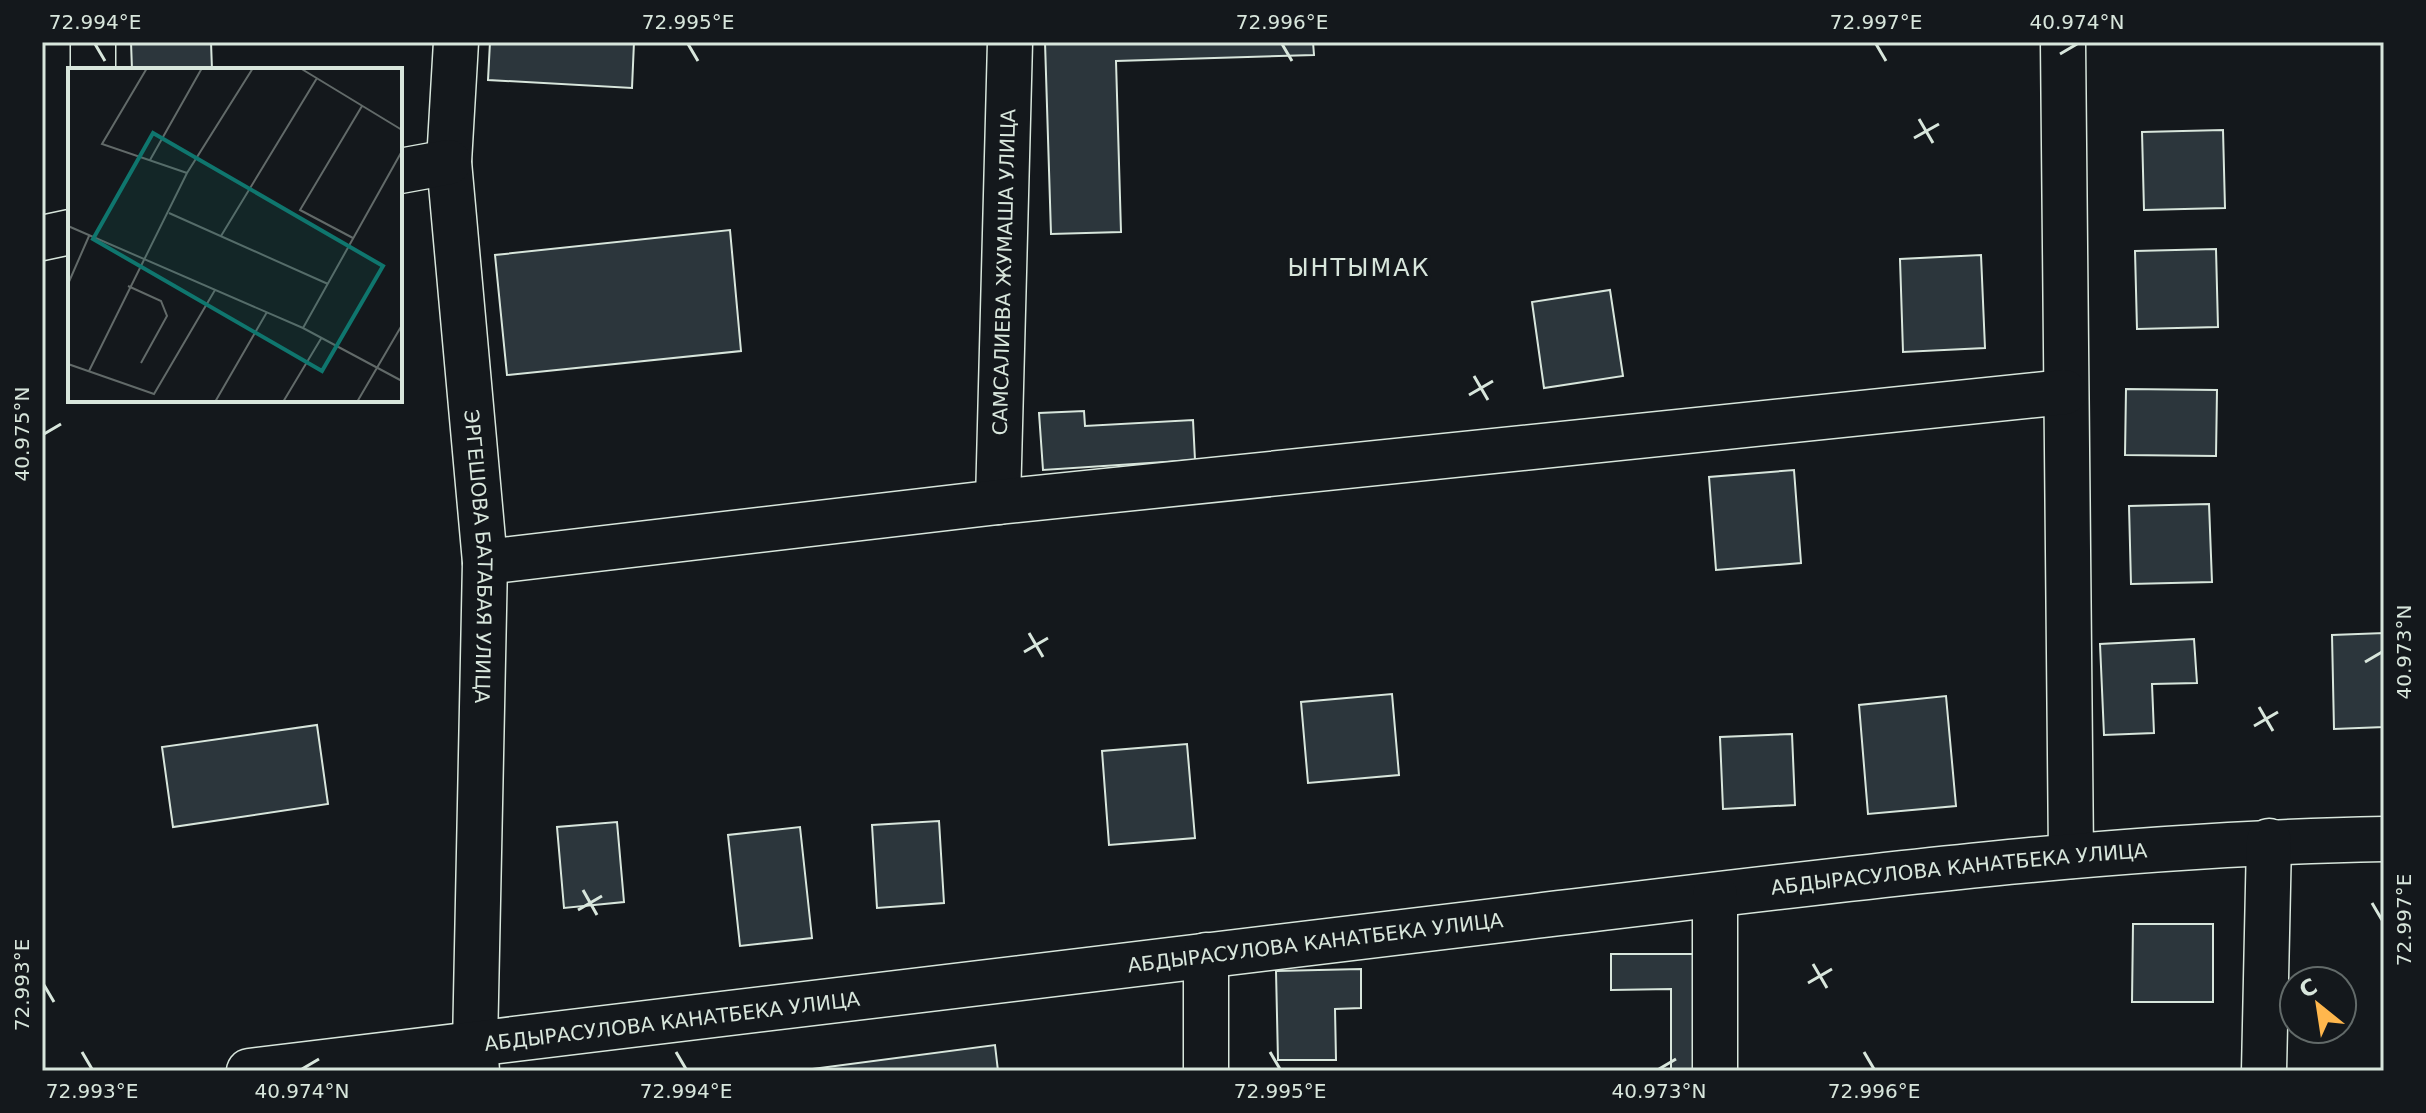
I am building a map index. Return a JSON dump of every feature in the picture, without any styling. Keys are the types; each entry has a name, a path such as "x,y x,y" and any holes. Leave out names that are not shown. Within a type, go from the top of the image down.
{"street":[{"path":"93,42 93,68"},
{"name":"ЭРГЕШОВА БАТАБАЯ УЛИЦА","path":"456,42 449,162 485,562 476,1058"},
{"name":"САМСАЛИЕВА ЖУМАША УЛИЦА","path":"998,502 1010,42"},
{"path":"2063,42 2071,856"},
{"path":"402,171 449,162"},
{"path":"42,238 68,232"},
{"path":"485,562 998,502 2065,392"},
{"name":"АБДЫРАСУЛОВА КАНАТБЕКА УЛИЦА","path":"249,1071 476,1058 1206,955 2071,856 2269,841 2384,839"},
{"path":"2264,1071 2269,841"},
{"path":"1715,895 1715,1071"},
{"path":"1206,955 1206,1071"}],"building":[{"path":"131,42 211,42 212,68 132,68"},
{"path":"490,42 634,42 632,88 488,80"},
{"path":"1045,42 1313,42 1314,55 1116,61 1121,232 1051,234"},
{"path":"2223,130 2225,208 2144,210 2142,132"},
{"path":"730,230 741,351 507,375 495,255"},
{"path":"2216,249 2218,327 2137,329 2135,251"},
{"path":"1981,255 1985,348 1903,352 1900,259"},
{"path":"1610,290 1623,376 1544,388 1532,302"},
{"path":"2126,389 2217,390 2216,456 2125,455"},
{"path":"1084,411 1085,426 1193,420 1195,460 1043,470 1039,413"},
{"path":"1794,470 1801,563 1716,570 1709,477"},
{"path":"2209,504 2212,582 2131,584 2129,506"},
{"path":"2384,633 2384,727 2334,729 2332,635"},
{"path":"2194,639 2197,683 2152,684 2154,733 2104,735 2100,644"},
{"path":"1392,694 1399,775 1308,783 1301,702"},
{"path":"1946,696 1956,806 1868,814 1859,705"},
{"path":"317,725 328,804 173,827 162,747"},
{"path":"1792,734 1795,805 1723,809 1720,737"},
{"path":"1187,744 1195,838 1109,845 1102,751"},
{"path":"939,821 944,903 877,908 872,825"},
{"path":"617,822 624,902 564,908 557,827"},
{"path":"800,827 812,938 740,946 728,835"},
{"path":"2133,924 2213,924 2213,1002 2132,1002"},
{"path":"1611,954 1703,954 1703,1071 1671,1071 1671,989 1611,990"},
{"path":"1361,969 1361,1008 1335,1009 1336,1060 1278,1060 1276,971"},
{"path":"995,1045 998,1071 797,1071"}],"district":[{"name":"ЫНТЫМАК","path":"1359,268"}]}
